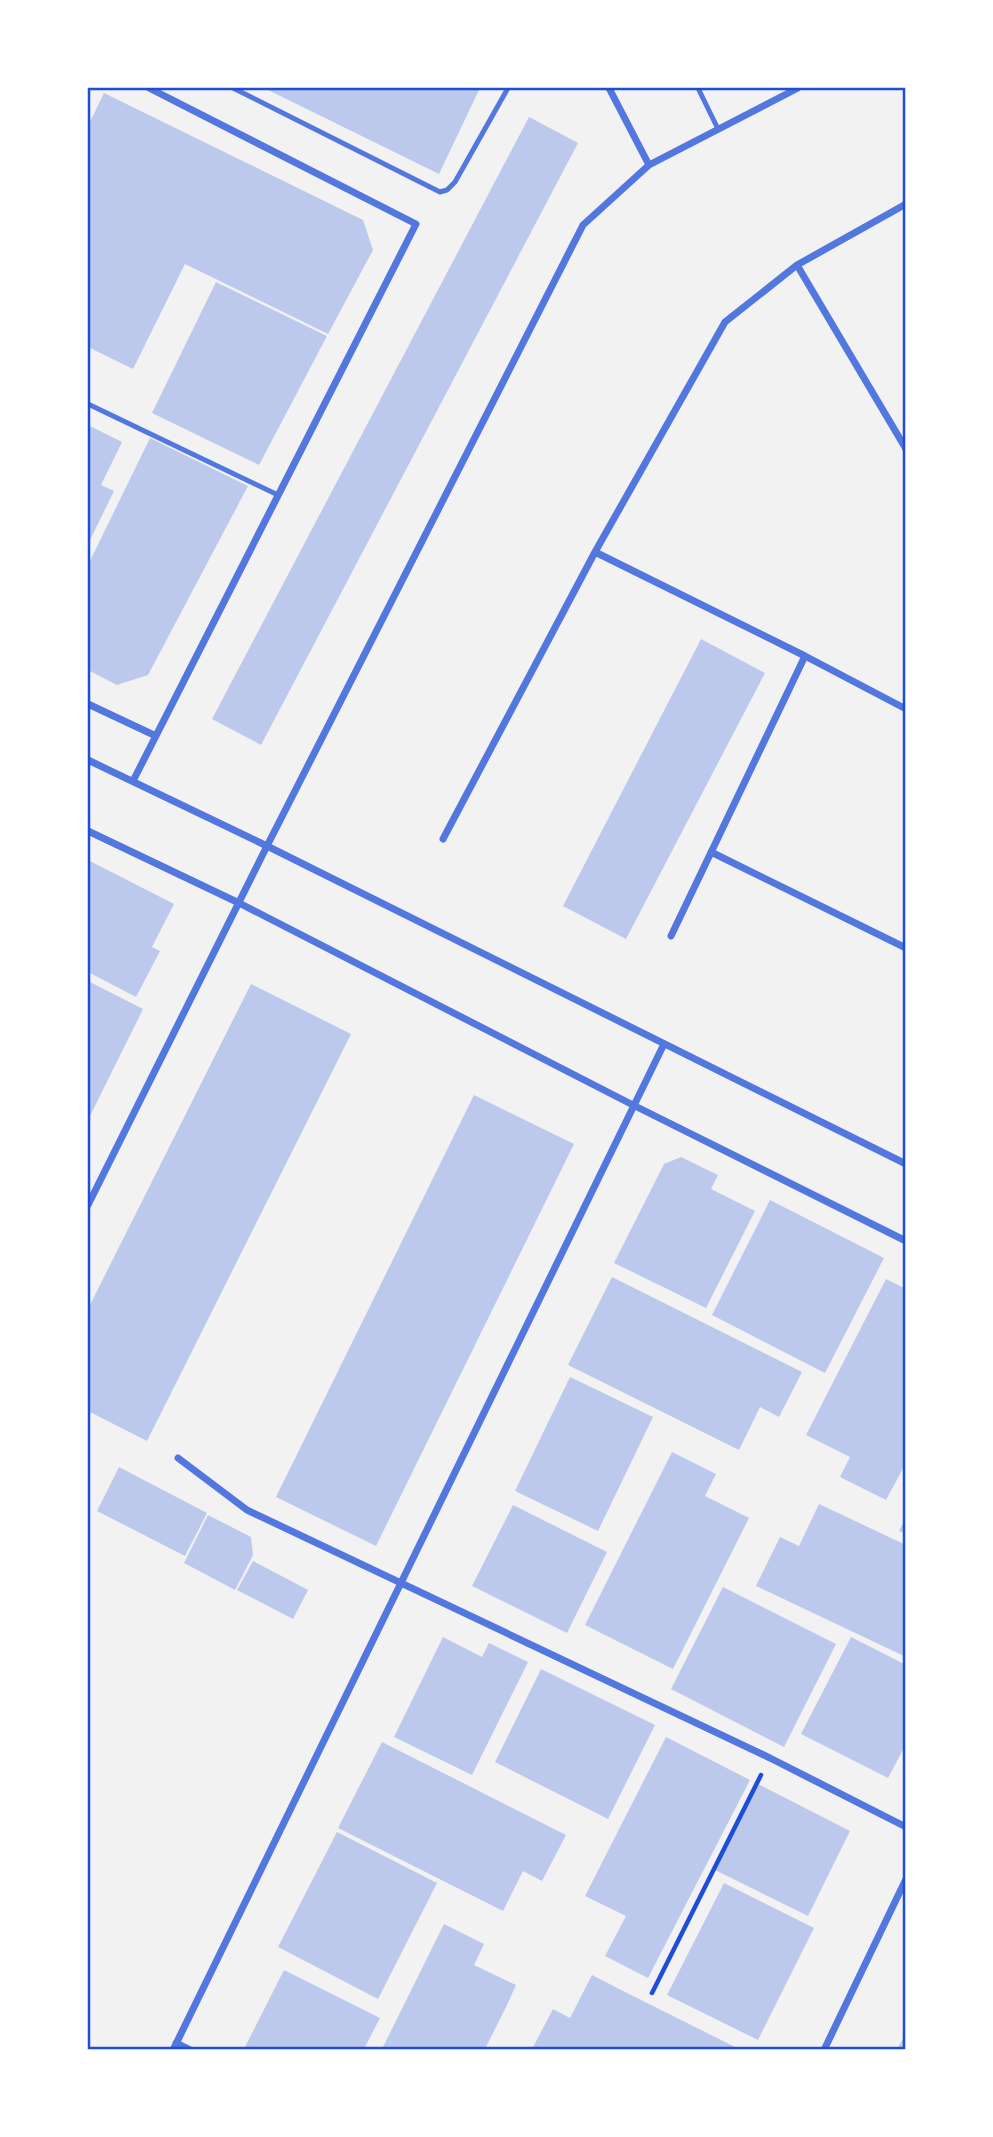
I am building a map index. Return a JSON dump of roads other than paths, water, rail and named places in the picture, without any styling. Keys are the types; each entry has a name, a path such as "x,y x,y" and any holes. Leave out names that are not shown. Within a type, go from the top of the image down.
{"street":[{"path":"133,781 416,224 149,88"},
{"path":"609,88 649,165"},
{"path":"88,1205 583,225 649,165 798,88"},
{"path":"443,839 594,552 725,322 797,265 905,204"},
{"path":"797,265 905,449"},
{"path":"594,552 805,656 905,709"},
{"path":"671,936 805,656"},
{"path":"88,704 156,736"},
{"path":"88,760 267,846 905,1164"},
{"path":"88,831 239,903 905,1241"},
{"path":"711,852 905,948"},
{"path":"190,2049 174,2046 664,1044"},
{"path":"178,1458 247,1510 770,1758 905,1826"},
{"path":"824,2049 905,1879"}],"lane":[{"path":"233,88 440,192 447,190 455,181 508,88"},
{"path":"698,88 718,129"},
{"path":"88,404 278,495"}]}
